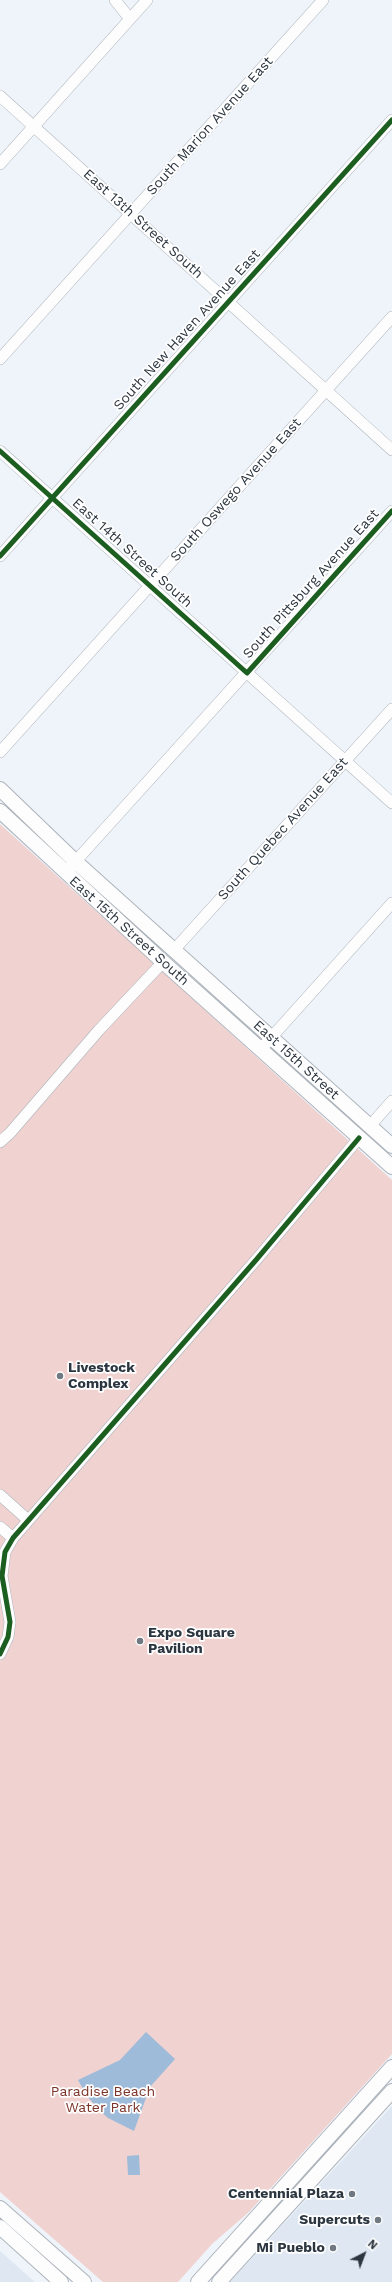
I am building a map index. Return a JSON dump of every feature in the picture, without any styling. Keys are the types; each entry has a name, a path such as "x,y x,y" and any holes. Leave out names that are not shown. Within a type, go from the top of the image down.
{"main road":[{"name":"East 15th Street South","path":"0,789 76,862 223,994"},
{"name":"East 15th Street South","path":"0,811 65,873 261,1049"},
{"path":"163,962 174,950"},
{"name":"East 15th Street","path":"223,994 370,1126"},
{"name":"East 15th Street","path":"261,1049 360,1138"},
{"path":"392,1146 370,1126 360,1138 392,1167"},
{"path":"198,2282 392,2067"},
{"path":"219,2282 392,2091"},
{"path":"357,2106 369,2117"},
{"path":"0,2208 84,2282"},
{"path":"0,2227 61,2282"}],"street":[{"path":"115,0 130,19"},
{"path":"0,164 147,0"},
{"name":"South Marion Avenue East","path":"0,360 323,0"},
{"name":"East 13th Street South","path":"0,96 392,450"},
{"name":"South New Haven Avenue East","path":"0,556 392,120"},
{"name":"South Oswego Avenue East","path":"0,752 392,316"},
{"name":"East 14th Street South","path":"0,451 392,803"},
{"name":"South Pittsburg Avenue East","path":"65,873 392,511"},
{"name":"South Quebec Avenue East","path":"174,950 392,708"},
{"path":"261,1049 392,903"},
{"path":"0,1142 10,1134 99,1030 163,962"},
{"path":"370,1126 392,1101"},
{"path":"0,1654 8,1638 10,1622 2,1576 6,1552 13,1538 256,1260 360,1138"},
{"path":"0,1495 28,1520"},
{"path":"0,1526 13,1538"}],"shaded area":[{"name":"Centennial Plaza","path":"392,2106 392,2282 230,2282"},
{"path":"0,2251 35,2282 0,2282"}],"green space":[{"name":"Paradise Beach Water Park","path":"0,824 392,1180 392,2054 249,2212 212,2244 178,2282 103,2282 0,2192"}],"water":[{"path":"146,2032 175,2059 150,2087 134,2131 108,2118 100,2111 87,2096 78,2080 120,2060"},
{"path":"139,2155 140,2175 128,2175 127,2156"}],"cycle path":[{"path":"0,556 392,120"},
{"path":"0,451 247,673 392,511"},
{"path":"0,1654 8,1637 10,1622 2,1576 5,1552 13,1538 256,1260 359,1138"}],"place":[{"name":"Livestock Complex","path":"60,1376"},
{"name":"Expo Square Pavilion","path":"140,1641"},
{"name":"Centennial Plaza","path":"352,2194"},
{"name":"Supercuts","path":"378,2220"},
{"name":"Mi Pueblo","path":"333,2248"}]}
